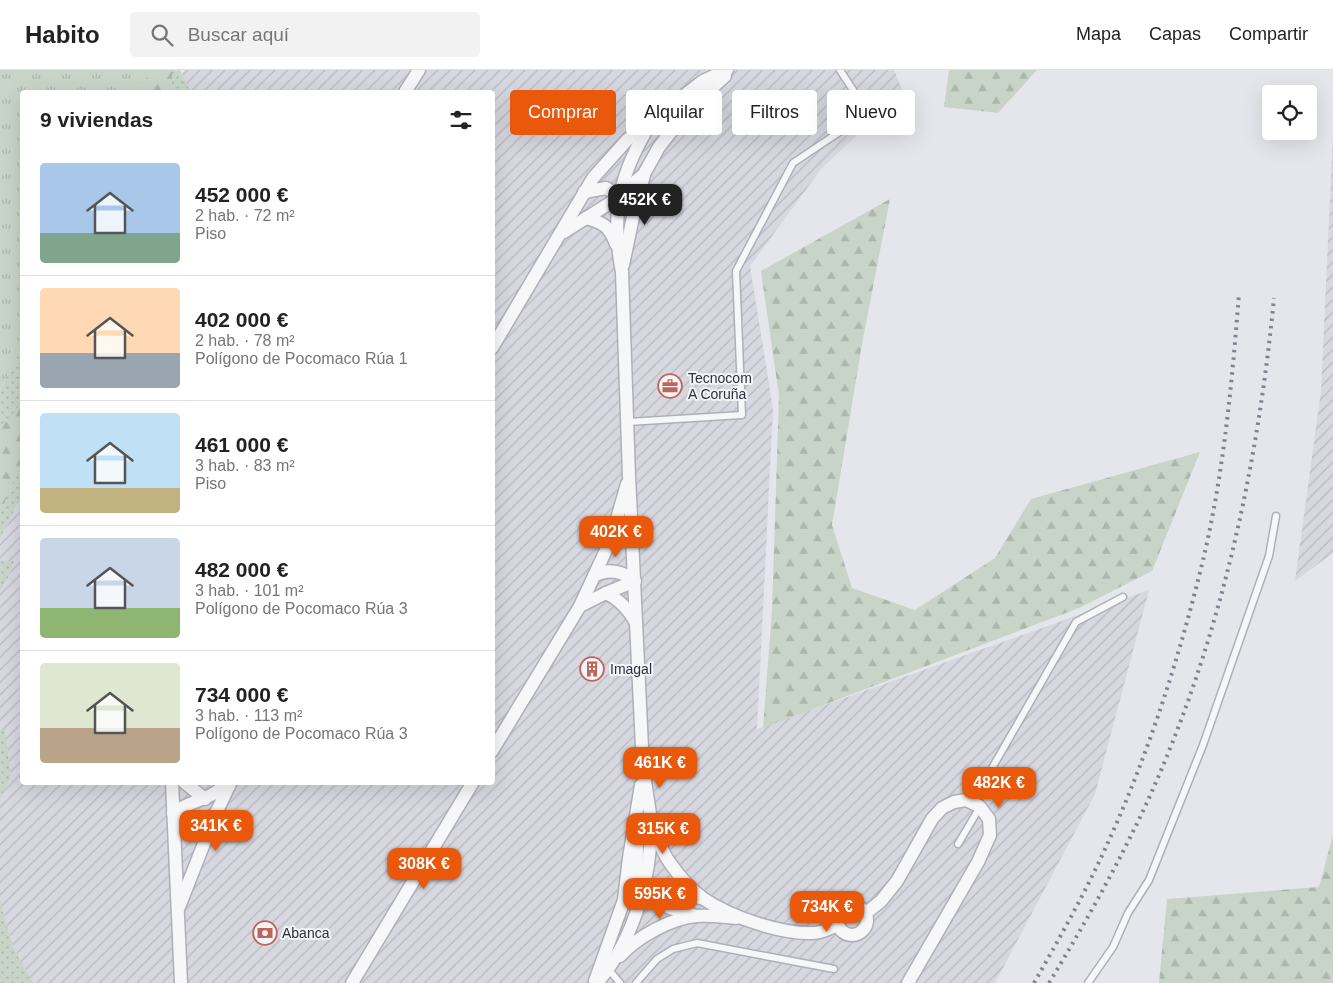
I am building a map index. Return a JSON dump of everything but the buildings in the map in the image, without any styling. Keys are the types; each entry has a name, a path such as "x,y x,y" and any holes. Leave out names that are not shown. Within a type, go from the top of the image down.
{"street":[{"path":"406,90 419,70"},
{"path":"692,90 704,81 729,70"},
{"path":"622,272 632,217 644,174 660,147 689,109 729,70"},
{"path":"495,343 562,234 593,178 634,135"},
{"path":"617,247 620,195 629,162 644,135"},
{"path":"562,234 620,195 644,174"},
{"path":"584,192 606,188 620,195 624,199 632,217"},
{"path":"586,218 602,222 611,232 617,247 622,272 636,624 644,768 650,814 648,871 631,926 609,970"},
{"path":"495,746 580,606 616,522 629,476"},
{"path":"594,576 601,572 614,571 629,576 634,581"},
{"path":"580,606 634,581"},
{"path":"606,593 616,598 628,609 636,624"},
{"path":"596,983 624,900 644,768"},
{"path":"172,785 181,983"},
{"path":"188,785 205,800"},
{"path":"173,813 183,806 205,800 226,785"},
{"path":"178,910 228,785"},
{"path":"352,983 471,785"},
{"path":"866,913 881,901 896,881 932,819 942,808 954,802 966,800 976,805 989,819 990,835 978,862 908,983"},
{"path":"173,813 182,820 195,822 206,820 216,813"},
{"path":"650,814 668,862 684,881 704,899"},
{"path":"636,818 638,879 642,893 647,898 663,906 697,916 741,918"},
{"path":"624,900 650,889 679,892 704,899 741,918 782,929 813,933 828,930 838,924"},
{"path":"852,904 862,908 866,913 868,922 864,930 857,934 848,935 842,931 838,924 839,913 845,906 852,904"},
{"path":"596,983 626,949 648,933 670,923 697,916"}],"lane":[{"path":"628,422 742,415 736,271 793,163 868,113 840,70"},
{"path":"1088,983 1113,947 1128,913 1149,880 1203,745 1269,556 1276,516"},
{"path":"958,844 976,805 1076,622 1123,597"},
{"path":"636,983 657,959 673,950 697,943 834,969"},
{"path":"609,970 620,983"}],"shaded area":[{"path":"185,70 894,70 902,90 827,90 827,135 857,135 822,168 750,266 773,409 757,729 1149,590 1095,794 995,983 33,983 14,949 0,898 0,799 11,776 5,730 0,730 0,591 9,576 14,561 0,561 0,539 20,498 20,785 495,785 495,90 190,90 182,74"},
{"path":"1333,135 1333,553 1295,581 1321,391"}],"green space":[{"path":"0,70 154,70 135,90 20,90 20,350 0,390"},
{"path":"154,70 180,70 190,90 135,90"},
{"path":"154,70 172,70 172,90 135,90"},
{"path":"949,70 1037,70 998,113 944,107"},
{"path":"890,199 862,344 832,525 852,588 915,610 995,558 1031,499 1200,452 1152,571 1079,608 763,728 772,610 779,396 761,271"},
{"path":"20,350 20,498 0,539 0,390"},
{"path":"20,404 20,465 0,514 0,429"},
{"path":"0,561 14,561 9,576 0,591"},
{"path":"0,730 5,730 11,776 0,799"},
{"path":"1333,835 1333,983 1159,983 1167,899 1319,887"},
{"path":"0,898 14,949 33,983 0,983"}],"railway":[{"path":"1034,983 1089,883 1105,849 1121,814 1162,705 1195,593 1211,524 1222,459 1239,294"},
{"path":"1049,983 1098,898 1143,811 1193,688 1213,624 1245,495 1267,364 1274,298"}],"place":[{"name":"Tecnocom A Coruña","path":"670,386"},
{"name":"Imagal","path":"592,669"},
{"name":"Abanca","path":"265,933"}]}
